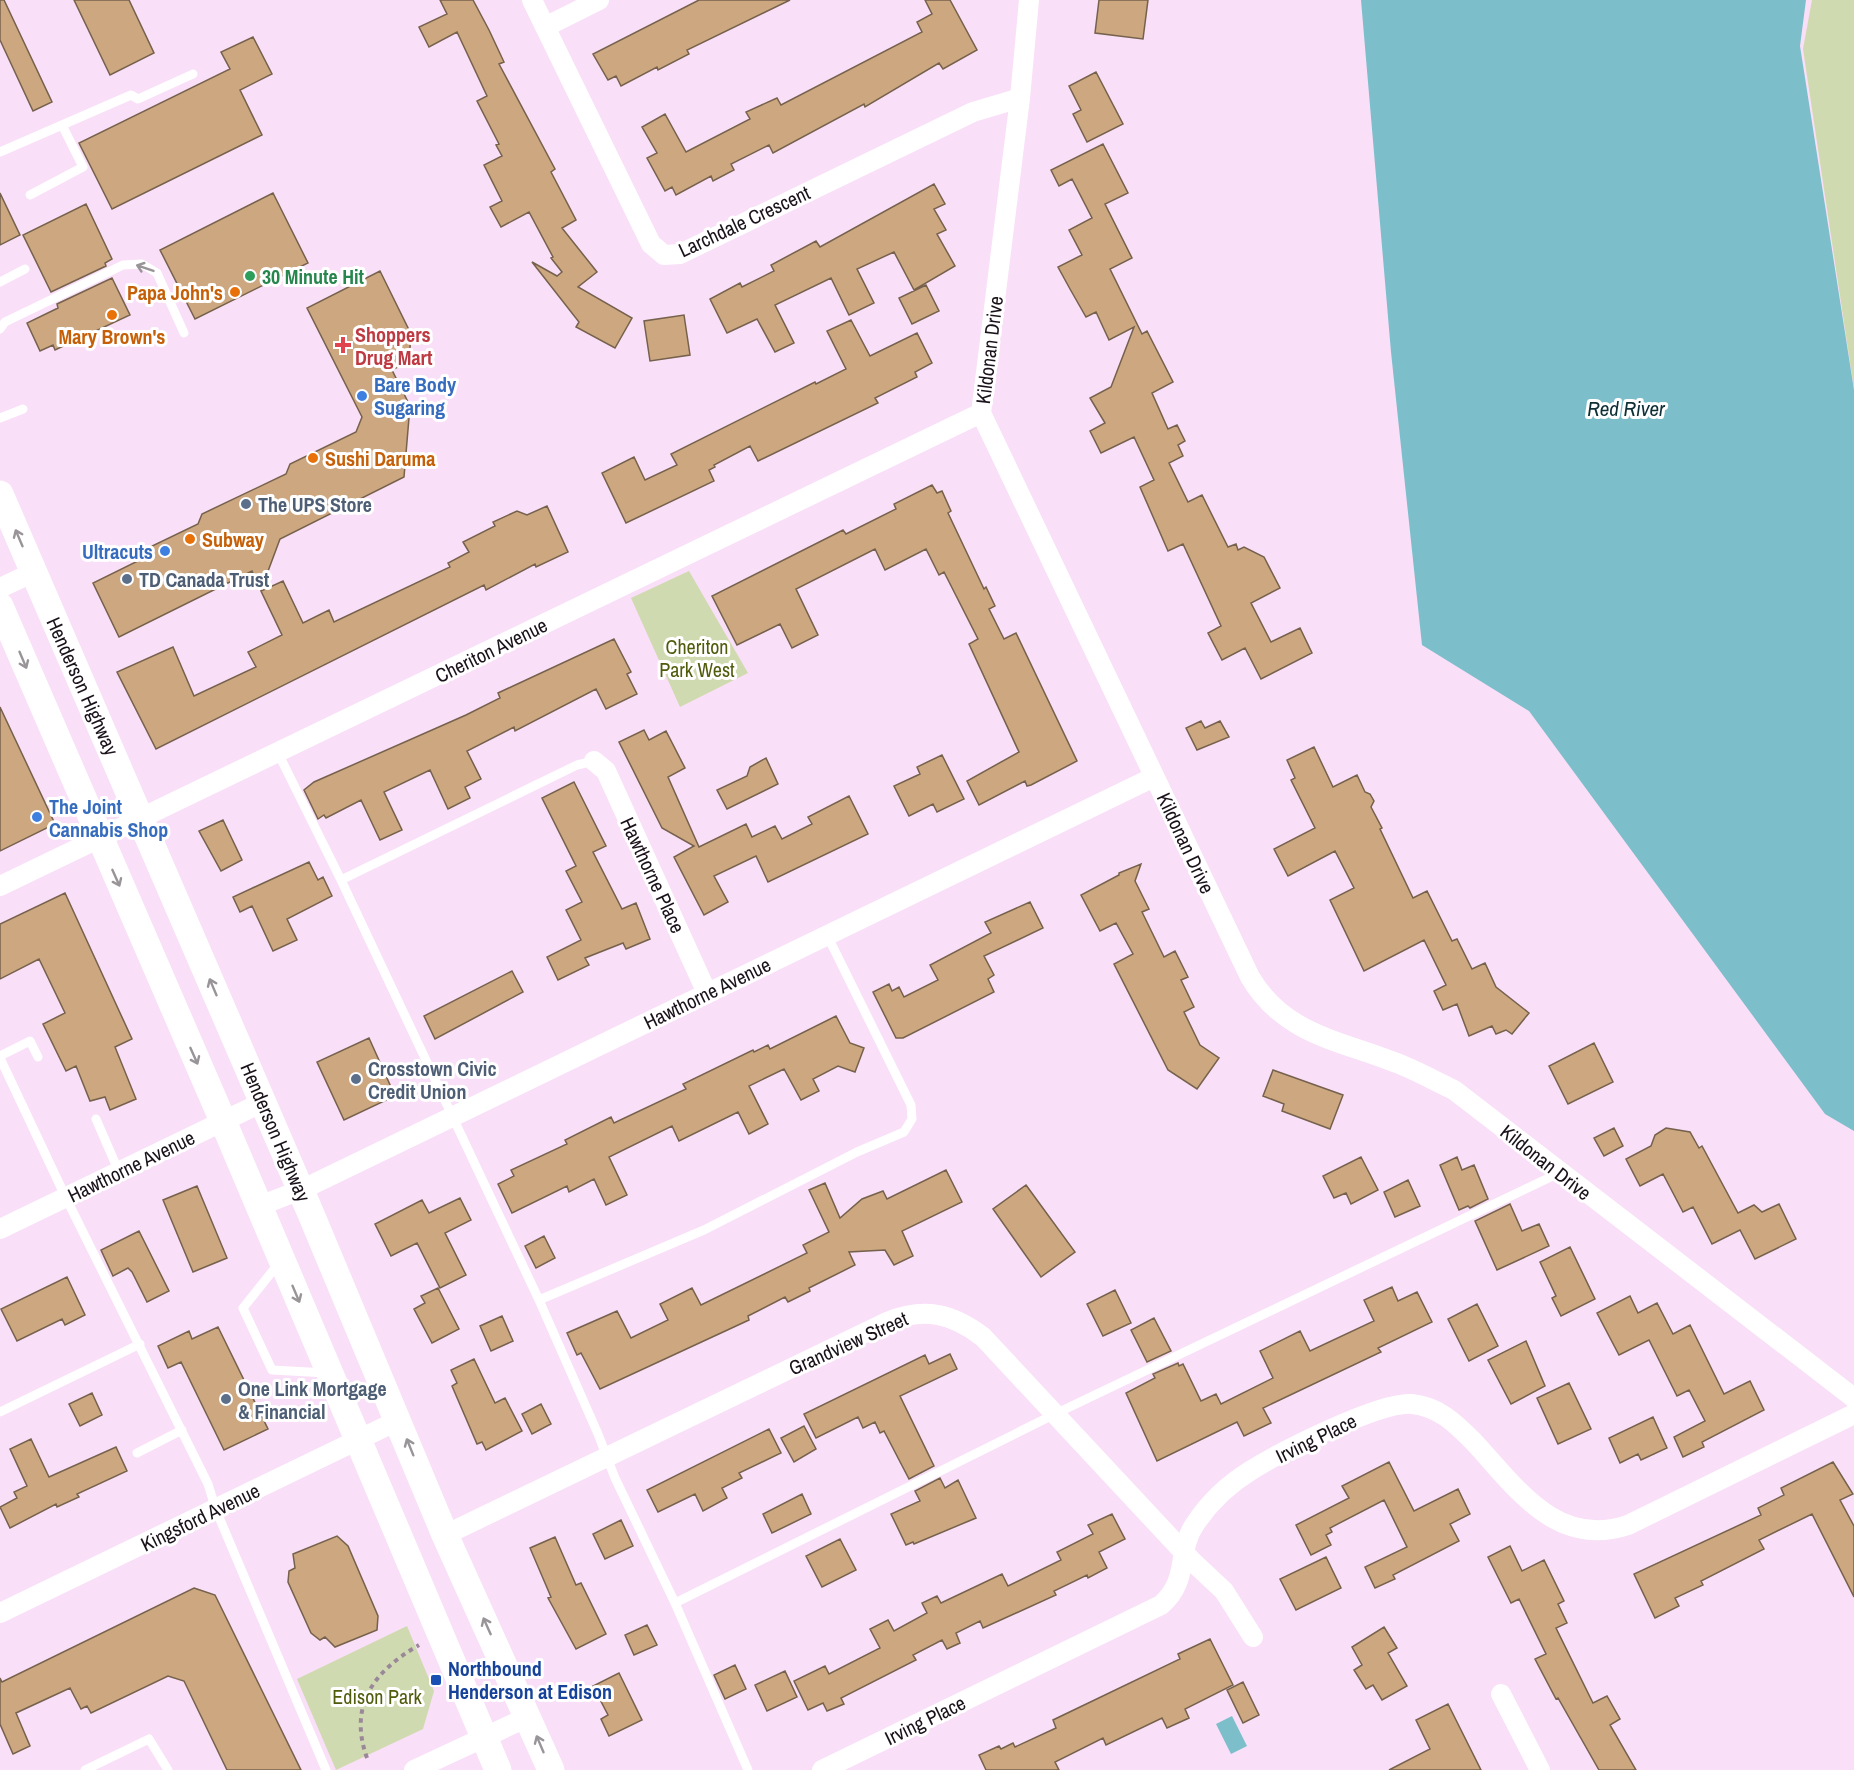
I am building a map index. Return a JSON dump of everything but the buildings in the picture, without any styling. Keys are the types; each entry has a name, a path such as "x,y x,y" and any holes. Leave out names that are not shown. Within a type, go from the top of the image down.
{"main road":[{"name":"Henderson Highway","path":"0,494 301,1190 399,1420 445,1535 551,1770"},
{"path":"0,606 98,837 223,1121 498,1770"}],"street":[{"name":"Larchdale Crescent","path":"532,0 651,244 664,255 680,254 973,112 1020,98"},
{"path":"545,27 599,0"},
{"name":"Kildonan Drive","path":"1029,0 1020,98 981,413 1250,977 1275,1011 1310,1031 1405,1066 1454,1090 1854,1398"},
{"name":"Cheriton Avenue","path":"0,886 140,816 278,753 981,413"},
{"path":"0,588 33,572"},
{"name":"Hawthorne Place","path":"594,761 606,771 707,993"},
{"name":"Hawthorne Avenue","path":"259,1206 301,1190 1154,777"},
{"name":"Hawthorne Avenue","path":"0,1229 262,1102"},
{"name":"Grandview Street","path":"445,1535 886,1322 913,1314 943,1314 970,1327 983,1337 1183,1551 1224,1591 1253,1638"},
{"name":"Irving Place","path":"822,1770 1161,1605 1178,1586 1183,1551 1188,1536 1204,1512 1224,1491 1249,1471 1386,1406 1412,1404 1438,1411 1459,1426 1525,1496 1553,1519 1583,1531 1600,1532 1628,1525 1854,1414"},
{"name":"Kingsford Avenue","path":"0,1613 399,1420"},
{"path":"1501,1694 1540,1770"},
{"path":"414,1770 483,1736 528,1718"}],"lane":[{"path":"0,152 131,95 138,99 193,74"},
{"path":"30,195 83,167 62,125"},
{"path":"0,329 5,322 123,265 142,264 157,273 184,333"},
{"path":"0,282 25,269"},
{"path":"0,418 23,409"},
{"path":"278,753 341,880 539,1300 606,1457 675,1603 748,1770"},
{"path":"341,880 577,765 594,761"},
{"path":"539,1300 704,1230 857,1152 897,1136 909,1126 912,1119 911,1105 827,935"},
{"path":"38,1057 30,1041 0,1057 66,1198 208,1484 216,1510 326,1770"},
{"path":"96,1119 119,1172"},
{"path":"675,1603 1055,1414 1559,1173"},
{"path":"281,1260 243,1308 272,1370 329,1373"},
{"path":"0,1412 140,1344"},
{"path":"137,1453 182,1430"},
{"path":"85,1770 149,1739 168,1770"}],"path":[{"path":"367,1758 361,1727 367,1692 376,1678 390,1665 420,1645"}],"green space":[{"path":"1812,0 1854,0 1854,389 1803,49"},
{"name":"Cheriton Park West","path":"689,571 748,673 680,707 631,598"},
{"name":"Edison Park","path":"407,1626 434,1691 423,1729 336,1770 297,1679"}],"water":[{"name":"Red River","path":"1361,0 1806,0 1800,46 1854,390 1854,1131 1825,1114 1529,711 1422,645 1391,352"},
{"path":"1232,1716 1247,1746 1231,1754 1216,1724"}],"place":[{"name":"30 Minute Hit","path":"250,276"},
{"name":"Papa John's","path":"235,292"},
{"name":"Mary Brown's","path":"112,315"},
{"name":"Shoppers Drug Mart","path":"343,345"},
{"name":"Bare Body Sugaring","path":"362,396"},
{"name":"Sushi Daruma","path":"313,458"},
{"name":"The UPS Store","path":"246,504"},
{"name":"Subway","path":"190,539"},
{"name":"Ultracuts","path":"165,551"},
{"name":"TD Canada Trust","path":"127,579"},
{"name":"The Joint Cannabis Shop","path":"37,817"},
{"name":"Crosstown Civic Credit Union","path":"356,1079"},
{"name":"One Link Mortgage & Financial","path":"226,1399"},
{"name":"Northbound Henderson at Edison","path":"436,1680"}]}
